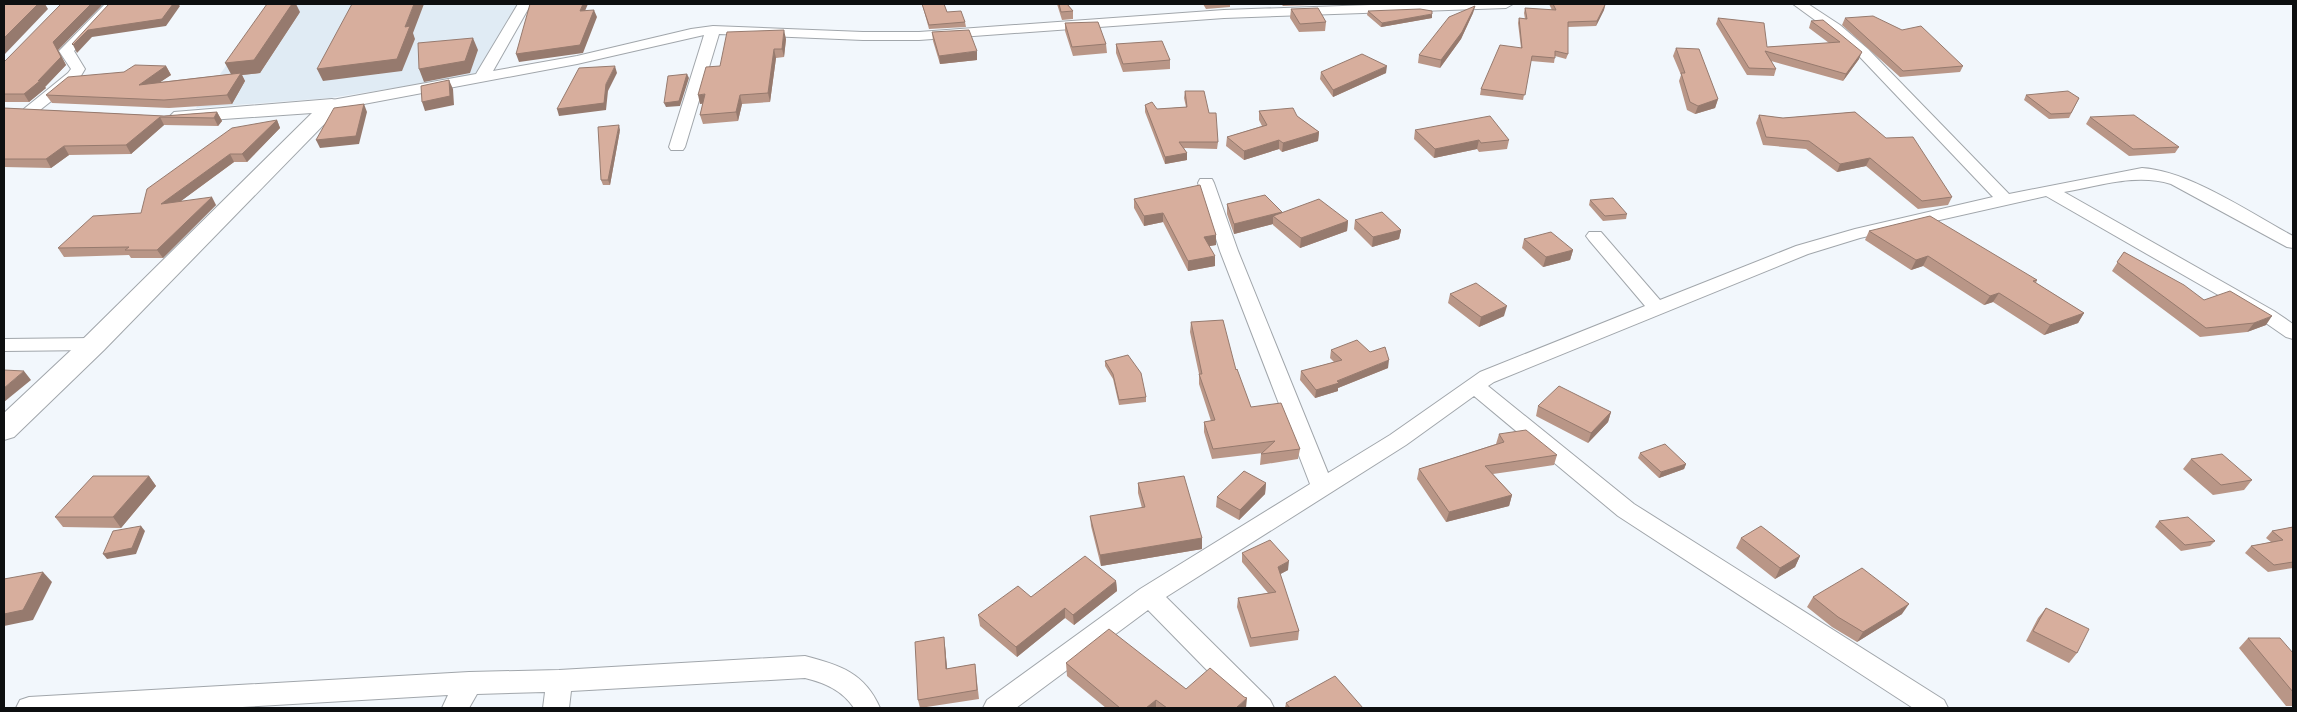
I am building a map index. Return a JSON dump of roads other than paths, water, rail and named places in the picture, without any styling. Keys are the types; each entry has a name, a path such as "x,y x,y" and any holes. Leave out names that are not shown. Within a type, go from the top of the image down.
{"street":[{"path":"21,110 74,76 78,69 66,51 112,4"},
{"path":"482,77 524,4"},
{"path":"160,116 332,105 577,60 691,32 713,30 863,36 919,36 1214,14 1506,4"},
{"path":"1799,4 1835,28 1863,52 2005,200"},
{"path":"677,147 713,30"},
{"path":"4,430 94,344 332,105"},
{"path":"21,110 58,112"},
{"path":"996,708 1149,596 1398,440 1474,385 1504,369 1827,241 2048,190 2129,174 2157,174 2177,180 2293,243"},
{"path":"1206,183 1228,250 1322,488"},
{"path":"2048,190 2293,333"},
{"path":"1595,236 1657,308"},
{"path":"4,345 94,344"},
{"path":"1474,385 1626,510 1935,708"},
{"path":"1149,596 1261,708"},
{"path":"29,708 188,703 469,683 559,681 805,667 832,674 850,684 863,697 867,708"},
{"path":"556,708 559,681"},
{"path":"455,708 469,683"}]}
